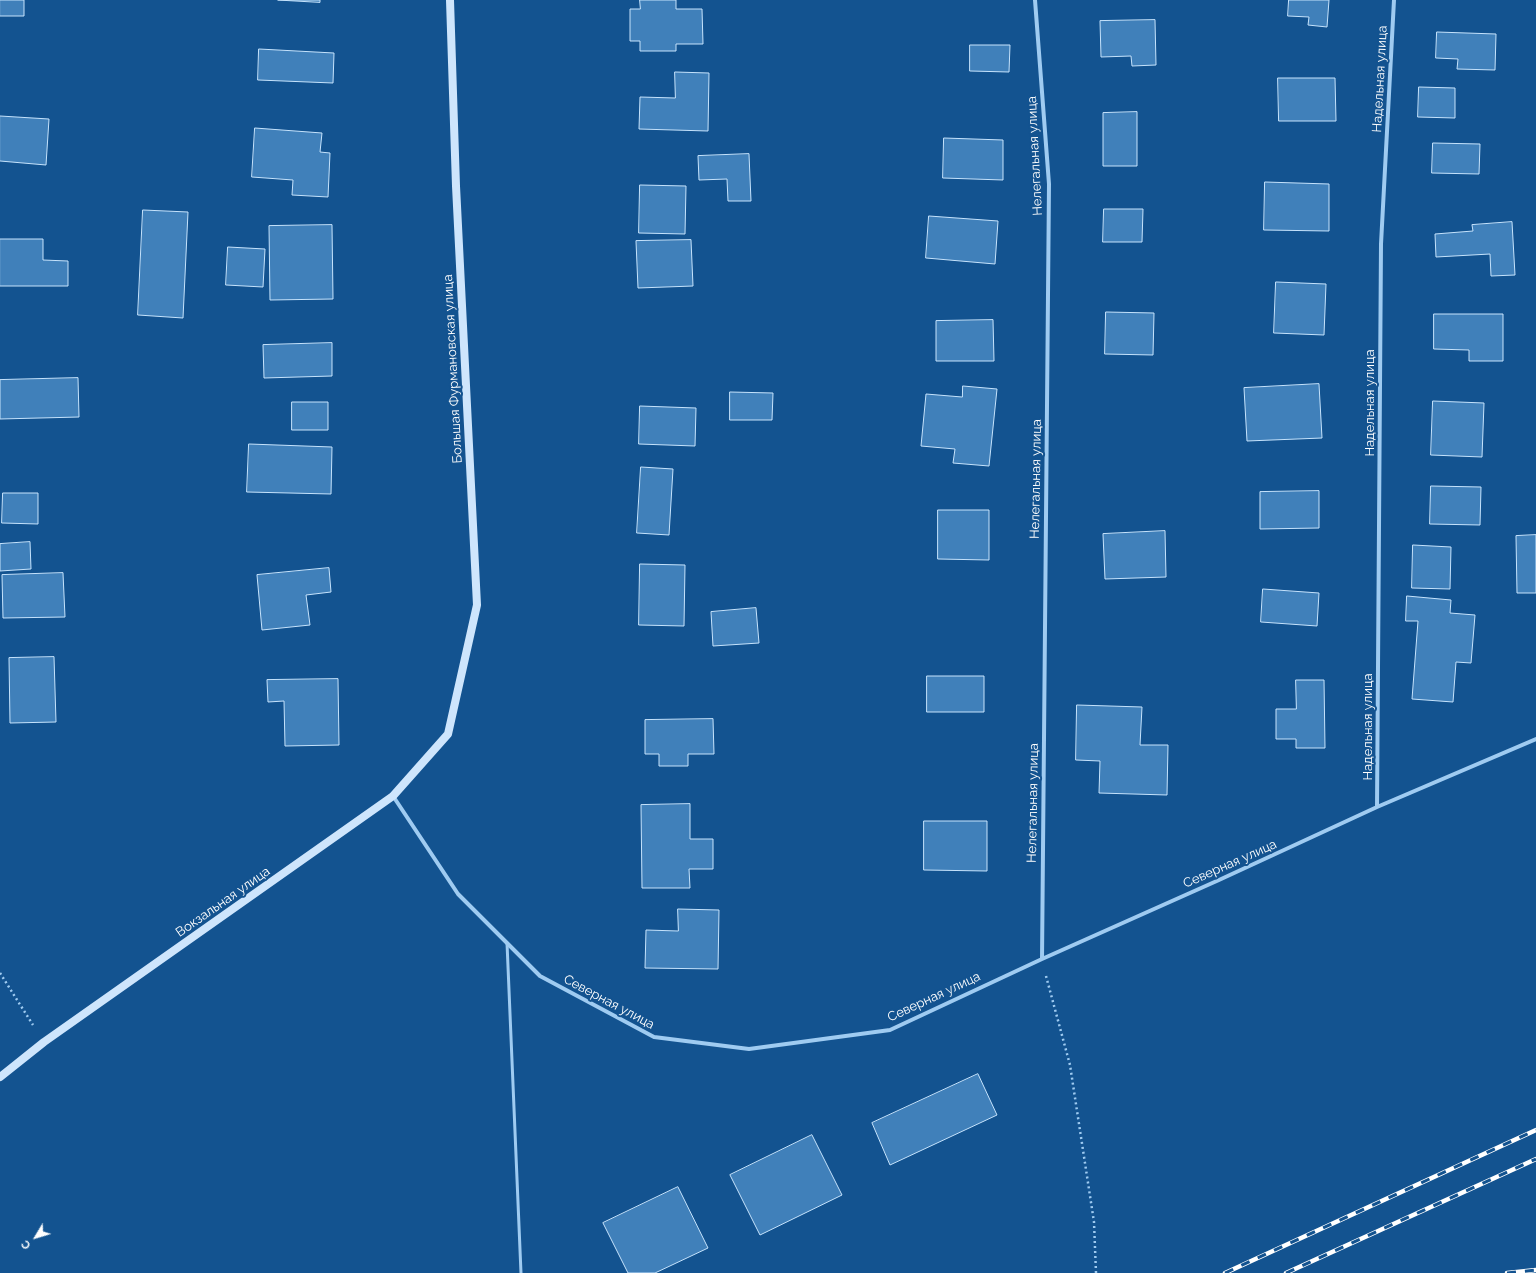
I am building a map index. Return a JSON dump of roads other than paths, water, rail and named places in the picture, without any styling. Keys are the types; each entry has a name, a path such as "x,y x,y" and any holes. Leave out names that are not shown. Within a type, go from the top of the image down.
{"main road":[{"name":"Большая Фурмановская улица","path":"448,734 477,605 456,186 450,0"},
{"name":"Вокзальная улица","path":"0,1077 44,1042 393,796 448,734"}],"street":[{"name":"Нелегальная улица","path":"1035,0 1049,184 1042,959"},
{"name":"Надельная улица","path":"1377,807 1381,244 1394,0"},
{"name":"Северная улица","path":"393,796 458,894 540,976 654,1037 749,1049 890,1030 1042,959 1377,807 1536,739"}],"lane":[{"path":"507,943 521,1273"}],"railway":[{"path":"1225,1273 1536,1130"},
{"path":"1286,1273 1536,1159"},
{"path":"1507,1273 1536,1270"}]}
